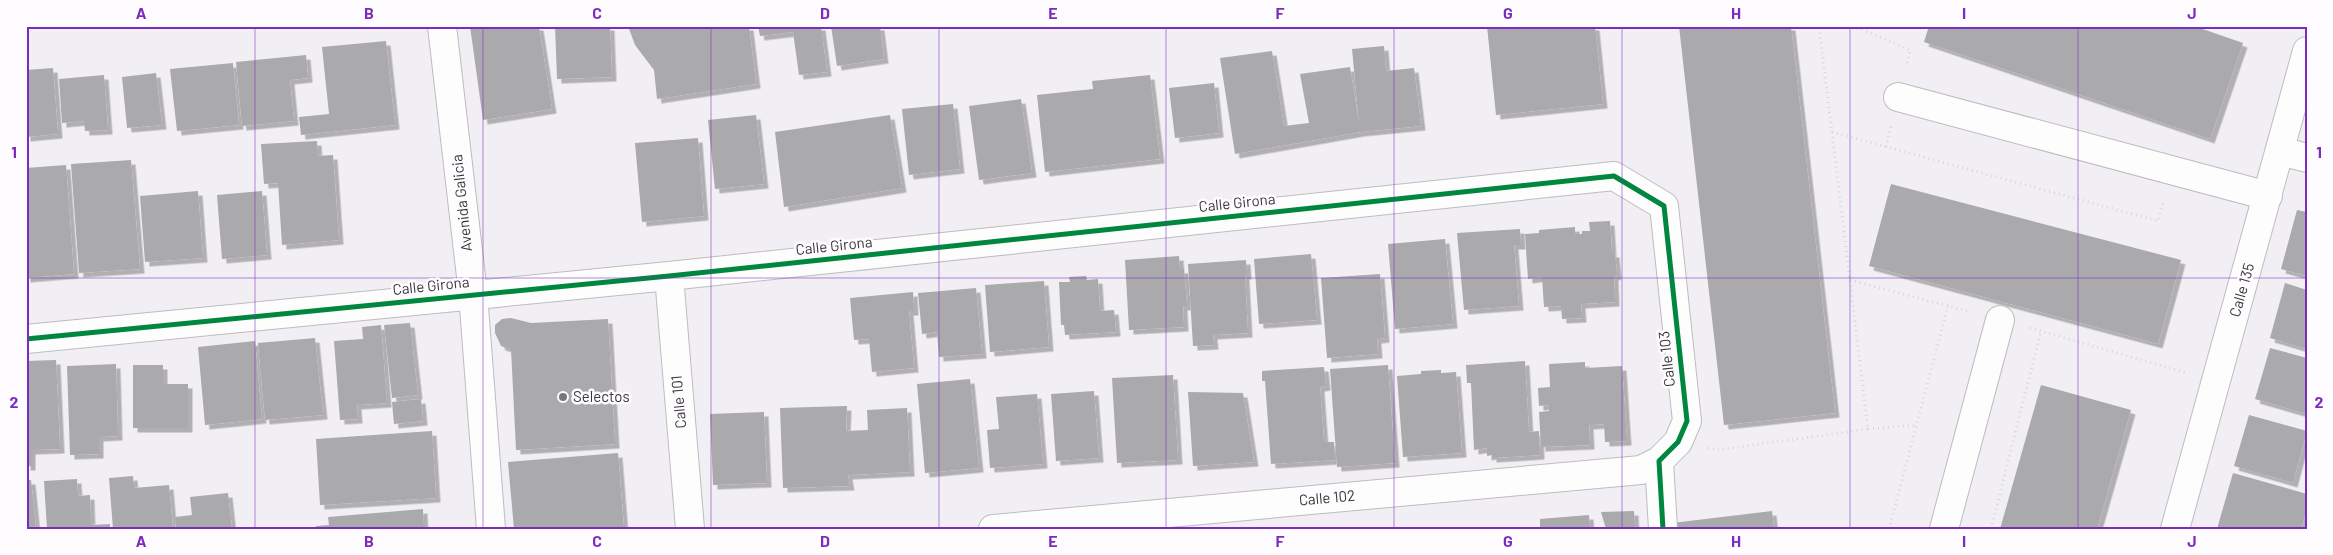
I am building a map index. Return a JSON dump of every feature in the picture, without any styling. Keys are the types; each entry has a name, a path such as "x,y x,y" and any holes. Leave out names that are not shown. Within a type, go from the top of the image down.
{"street":[{"name":"Avenida Galicia","path":"442,26 473,294 491,529"},
{"name":"Calle 135","path":"2174,529 2307,50"},
{"path":"1898,97 2268,196"},
{"path":"2280,150 2307,158"},
{"name":"Calle Girona","path":"26,339 669,276 1614,176 1640,192"},
{"name":"Calle 103","path":"1640,192 1664,206 1686,421 1678,442 1659,461"},
{"name":"Calle 101","path":"669,276 690,529"},
{"path":"1944,529 2000,320"},
{"path":"1659,461 1663,529"},
{"name":"Calle 102","path":"993,529 1641,470 1659,461"}],"path":[{"path":"1819,26 1868,429"},
{"path":"1832,132 2158,221 2171,170"},
{"path":"1889,529 1948,306"},
{"path":"1991,529 2041,332"},
{"path":"1678,442 1717,450 1868,429 1916,425"}],"building":[{"path":"470,26 539,26 552,109 483,120"},
{"path":"555,26 610,26 612,77 557,79"},
{"path":"628,26 749,26 756,84 657,99 654,70 635,45"},
{"path":"758,26 821,26 827,72 799,75 793,32 760,36"},
{"path":"831,26 880,26 884,59 837,66"},
{"path":"1487,26 1595,26 1603,104 1496,115"},
{"path":"1679,26 1791,26 1835,413 1724,425"},
{"path":"1929,26 2194,26 2243,43 2210,139 1924,42"},
{"path":"386,41 395,125 301,135 299,117 329,114 322,47"},
{"path":"1384,46 1386,71 1414,68 1421,126 1360,132 1235,154 1220,58 1272,51 1284,126 1309,123 1300,74 1350,67 1359,123 1352,49"},
{"path":"306,55 308,78 290,80 294,121 242,126 236,62"},
{"path":"233,63 239,125 177,131 170,69"},
{"path":"53,68 58,134 26,137 26,70"},
{"path":"156,73 162,125 127,128 122,77"},
{"path":"104,75 108,130 85,131 84,121 62,123 59,79"},
{"path":"1150,75 1160,159 1045,172 1037,95 1093,89 1092,81"},
{"path":"1214,83 1219,133 1175,138 1169,88"},
{"path":"1021,99 1032,173 979,180 969,106"},
{"path":"953,104 960,169 909,175 902,109"},
{"path":"756,115 764,184 715,189 708,120"},
{"path":"890,115 902,188 784,207 775,132"},
{"path":"698,138 704,216 642,222 635,143"},
{"path":"317,141 318,156 333,155 339,240 282,245 278,183 264,184 261,144"},
{"path":"131,160 140,269 79,273 71,164"},
{"path":"66,165 74,274 26,278 26,168"},
{"path":"1891,184 2181,260 2158,344 1869,266"},
{"path":"198,191 203,258 145,262 140,196"},
{"path":"262,191 267,255 222,259 217,195"},
{"path":"2297,210 2307,212 2307,276 2281,269"},
{"path":"1610,221 1612,253 1615,253 1617,275 1614,276 1615,302 1581,304 1582,318 1562,319 1561,306 1544,307 1542,277 1528,279 1525,234 1539,233 1539,230 1575,227 1575,234 1582,234 1582,231 1590,231 1589,222"},
{"path":"1520,229 1521,245 1514,245 1519,306 1464,310 1457,233"},
{"path":"1445,239 1453,324 1395,329 1388,244"},
{"path":"1311,254 1317,320 1259,324 1254,259"},
{"path":"1179,256 1180,269 1184,269 1187,306 1183,306 1184,327 1129,330 1125,260"},
{"path":"1246,260 1248,333 1213,335 1214,345 1193,346 1188,264"},
{"path":"1380,274 1385,338 1377,339 1378,354 1327,358 1321,278"},
{"path":"1086,276 1087,280 1098,279 1100,311 1114,310 1116,332 1065,335 1064,325 1061,325 1059,282 1070,282 1069,277"},
{"path":"1044,281 1049,347 990,352 985,285"},
{"path":"2285,283 2307,290 2307,349 2270,338"},
{"path":"976,288 982,354 939,357 937,332 922,334 918,293"},
{"path":"913,292 914,311 909,311 914,368 872,372 869,339 854,340 850,298"},
{"name":"Selectos","path":"511,318 531,323 608,319 615,444 516,450 511,349 501,346 495,333 495,325 502,319"},
{"path":"410,323 418,395 392,398 384,325"},
{"path":"381,325 387,403 357,405 358,419 340,420 334,341 363,339 362,327"},
{"path":"315,338 323,415 265,420 258,343"},
{"path":"255,341 262,419 205,425 198,347"},
{"path":"2270,348 2307,358 2307,414 2255,399"},
{"path":"56,360 60,449 31,450 31,466 26,466 26,361"},
{"path":"1525,361 1529,432 1539,431 1540,455 1492,458 1492,455 1487,456 1487,448 1474,450 1471,383 1467,383 1466,365"},
{"path":"1585,362 1585,368 1622,366 1627,441 1605,442 1604,424 1589,425 1590,445 1541,447 1539,412 1549,411 1549,405 1539,406 1538,388 1550,387 1549,364"},
{"path":"116,364 118,436 99,437 99,454 70,455 67,366"},
{"path":"133,365 163,365 163,384 188,384 188,428 133,428"},
{"path":"1388,365 1395,463 1337,467 1330,369"},
{"path":"1324,367 1326,386 1320,387 1324,442 1334,442 1335,460 1271,464 1265,381 1262,381 1262,371"},
{"path":"1441,370 1441,373 1456,372 1462,453 1403,457 1397,376 1421,374 1421,371"},
{"path":"1173,375 1178,460 1117,463 1112,378"},
{"path":"970,379 979,468 925,473 917,384"},
{"path":"2041,385 2131,410 2097,529 2000,529"},
{"path":"1094,391 1099,458 1056,461 1051,394"},
{"path":"1188,392 1243,393 1254,462 1193,466"},
{"path":"1037,394 1043,464 990,468 987,430 999,429 996,397"},
{"path":"421,399 423,421 394,424 392,402"},
{"path":"847,406 846,431 868,430 867,410 907,408 910,472 848,475 850,486 783,488 780,408"},
{"path":"764,412 767,483 713,485 710,414"},
{"path":"2249,415 2307,431 2293,483 2234,466"},
{"path":"432,431 436,498 320,505 316,439"},
{"path":"618,453 624,529 514,529 508,462"},
{"path":"2233,473 2307,494 2307,509 2301,529 2217,529"},
{"path":"133,476 134,488 169,485 173,529 113,529 109,478"},
{"path":"77,479 78,496 90,495 91,525 110,524 110,529 47,529 44,481"},
{"path":"26,480 31,480 36,529 26,529"},
{"path":"228,493 232,529 176,529 175,517 192,515 190,497"},
{"path":"423,509 424,529 316,529 316,526 329,525 328,517"},
{"path":"1634,511 1635,529 1606,529 1601,512"},
{"path":"1772,511 1774,529 1673,529 1672,523"},
{"path":"1589,515 1590,529 1540,529 1540,519"}],"cycle path":[{"path":"26,339 669,276 1614,176 1664,206 1687,421 1678,442 1659,461 1663,529"}],"place":[{"name":"Selectos","path":"563,397"}]}
